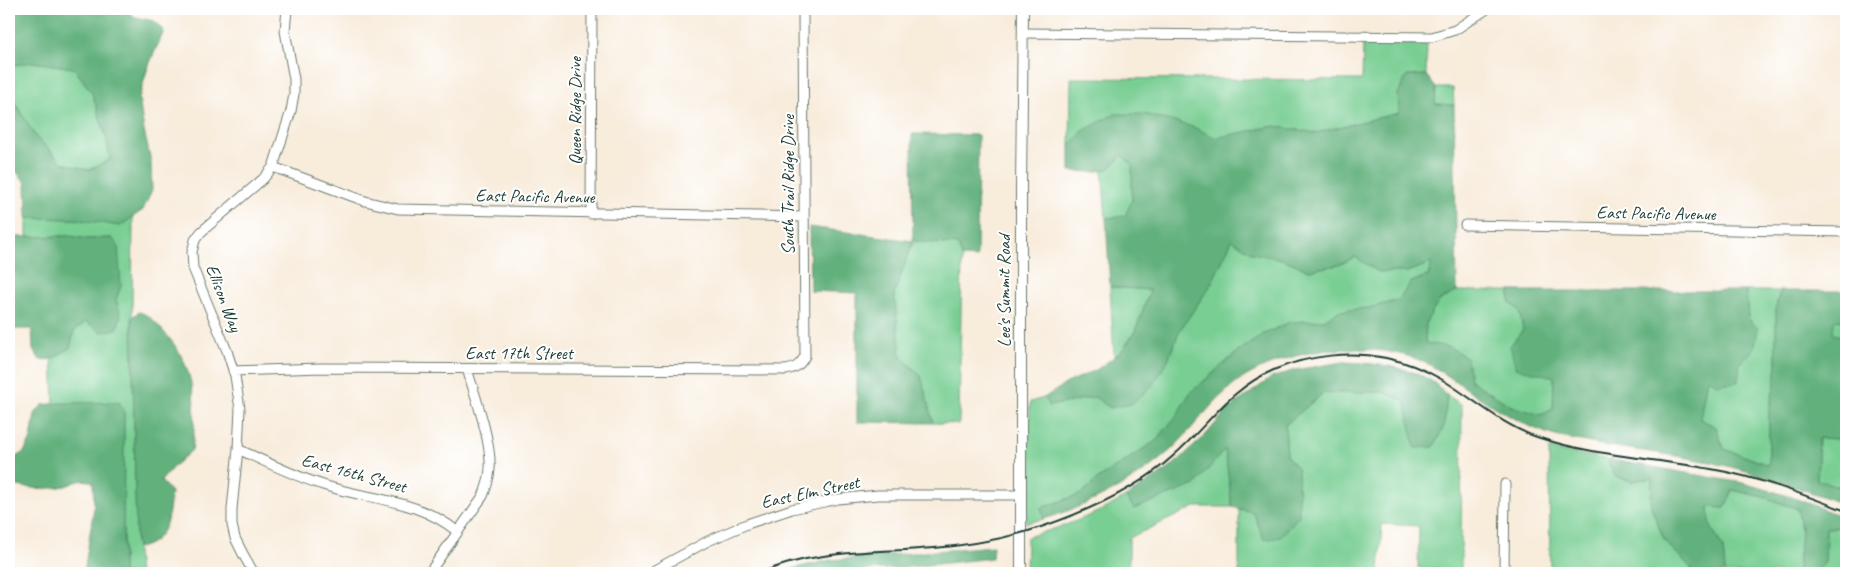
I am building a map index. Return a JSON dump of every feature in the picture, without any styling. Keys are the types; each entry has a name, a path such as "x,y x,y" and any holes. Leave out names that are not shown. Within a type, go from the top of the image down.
{"main road":[{"name":"Lee's Summit Road","path":"1020,573 1021,186 1024,9"}],"street":[{"name":"Ellison Way","path":"254,572 235,538 232,525 240,409 233,371 227,351 193,268 192,252 195,240 201,232 263,178 272,167 291,111 294,94 294,79 285,31 287,9"},
{"name":"Queen Ridge Drive","path":"591,214 592,9"},
{"name":"South Trail Ridge Drive","path":"802,361 805,356 803,9"},
{"path":"1023,34 1432,37 1455,30 1478,13 1487,9"},
{"name":"East Pacific Avenue","path":"272,167 365,201 398,209 804,217"},
{"name":"East Pacific Avenue","path":"1465,225 1846,232"},
{"name":"East 17th Street","path":"233,371 321,368 786,370 795,368 802,361"},
{"path":"429,573 484,496 490,468 489,447 467,369"},
{"name":"East 16th Street","path":"238,449 298,476 324,485 356,494 396,501 417,508 444,521 458,532"},
{"path":"1504,573 1505,484"},
{"name":"East Elm Street","path":"649,573 708,541 746,524 792,509 838,499 878,495 1021,495"}],"green space":[{"path":"9,9 132,9 131,16 154,21 164,31 148,67 139,98 151,161 152,190 143,210 120,226 75,219 27,218 26,183 15,170 9,169 9,93 36,137 63,163 89,170 110,160 107,140 92,93 74,68 32,62 9,66"},
{"path":"1363,43 1427,44 1426,75 1407,76 1398,94 1399,113 1315,133 1274,126 1215,138 1193,127 1084,131 1070,146 1071,78 1362,80"},
{"path":"32,62 74,68 92,93 107,140 110,160 89,170 63,163 36,137 9,93 9,66"},
{"path":"1426,75 1436,88 1435,104 1454,105 1457,291 1439,301 1426,322 1425,343 1450,347 1467,358 1470,380 1511,406 1541,415 1553,409 1554,377 1516,368 1510,346 1523,330 1519,310 1510,303 1510,291 1746,291 1748,318 1758,329 1754,349 1740,363 1738,382 1717,384 1707,378 1700,419 1716,427 1724,449 1769,465 1769,411 1776,378 1776,307 1780,291 1846,291 1846,320 1834,321 1833,334 1846,337 1846,437 1839,439 1819,438 1817,480 1846,488 1846,505 1779,481 1728,466 1552,435 1510,416 1422,361 1387,352 1335,349 1285,359 1250,374 1226,391 1175,446 1146,470 1097,499 1044,519 1041,508 1081,494 1098,479 1157,440 1177,415 1190,393 1239,351 1264,334 1290,322 1324,320 1339,311 1369,308 1399,300 1411,282 1428,276 1432,263 1407,272 1379,272 1355,257 1339,265 1309,270 1282,259 1253,253 1232,240 1210,286 1180,330 1167,362 1152,386 1132,404 1110,408 1095,397 1049,406 1044,398 1067,383 1096,370 1121,352 1135,332 1150,290 1110,287 1106,218 1125,216 1132,200 1132,164 1122,155 1109,169 1093,172 1070,171 1070,146 1083,131 1114,114 1145,114 1193,127 1216,138 1274,126 1315,133 1399,113 1398,94 1407,76"},
{"path":"1436,88 1453,88 1454,105 1435,104"},
{"path":"912,134 978,135 977,258 962,257 958,245 913,241"},
{"path":"1122,155 1132,164 1132,200 1125,217 1106,218 1102,170 1109,169"},
{"path":"133,217 132,317 136,541 139,573 123,573 124,412 60,403 54,404 52,359 70,348 74,331 86,321 102,331 121,316 116,299 121,286 112,238 87,239 70,236 27,237 27,218 75,219 120,226"},
{"path":"809,227 913,241 894,294 901,357 921,376 933,423 857,422 857,293 810,291"},
{"path":"70,236 87,239 112,238 118,246 121,286 116,299 121,316 117,329 102,332 86,322 74,331 70,348 52,359 40,360 33,350 32,329 9,329 9,299 13,278 9,272 9,237"},
{"path":"1232,240 1253,253 1282,259 1309,270 1339,265 1355,257 1379,272 1407,272 1432,262 1428,276 1411,282 1399,300 1369,308 1339,311 1324,320 1290,322 1264,334 1239,351 1190,393 1177,415 1157,440 1098,479 1081,494 1042,508 1044,519 1026,523 1030,402 1044,398 1049,406 1095,397 1110,408 1167,362 1180,330 1210,286"},
{"path":"913,241 958,245 962,257 959,424 933,423 921,376 901,357 894,294"},
{"path":"1110,287 1150,290 1133,335 1114,357"},
{"path":"1457,291 1510,291 1510,303 1519,310 1523,330 1510,346 1554,377 1553,409 1539,414 1525,411 1494,397 1425,343 1426,322 1439,301"},
{"path":"1746,291 1780,291 1776,307 1776,378 1769,411 1769,465 1724,449 1716,427 1700,419 1707,378 1740,363 1754,349 1748,318"},
{"path":"139,312 155,322 174,344 182,357 192,386 195,417 192,450 161,481 171,492 165,527 155,540 148,545 138,548 136,541 132,317"},
{"path":"1834,320 1846,320 1846,337 1833,335"},
{"path":"1343,362 1402,369 1424,377 1440,388 1447,395 1444,426 1434,447 1415,448 1405,401 1383,392 1323,393 1285,425 1287,456 1298,469 1299,516 1280,537 1264,540 1253,512 1232,507 1225,449 1195,485 1134,509 1126,497 1170,468 1204,437 1227,410 1271,378 1295,370"},
{"path":"1384,392 1406,401 1444,426 1447,395 1462,405 1461,570 1418,568 1419,526 1382,524 1379,573 1239,573 1239,509 1253,512 1287,456 1285,425 1323,393"},
{"path":"119,402 124,412 123,573 84,573 94,507 93,482 83,480 54,488 9,484 9,461 24,452 31,439 35,414 42,405"},
{"path":"1846,437 1846,488 1817,481 1819,438 1839,439"},
{"path":"1225,448 1232,507 1195,507 1129,538 1129,573 1026,573 1027,537 1078,520 1126,497 1134,508"},
{"path":"1549,449 1607,459 1615,476 1632,481 1652,478 1651,507 1664,540 1691,568 1692,573 1550,573"},
{"path":"1607,459 1743,483 1789,496 1841,516 1843,527 1826,528 1825,562 1817,573 1802,573 1798,570 1801,530 1798,509 1763,497 1733,490 1725,508 1709,507 1710,525 1723,548 1725,573 1692,573 1691,568 1664,540 1651,507 1652,478 1632,481 1615,476"},
{"path":"1733,490 1763,497 1798,509 1801,530 1798,570 1802,573 1725,573 1723,548 1710,525 1709,507 1725,508"},
{"path":"1841,516 1846,518 1846,573 1817,573 1825,562 1826,528 1843,527"},
{"path":"993,546 992,558 901,568 825,573 778,573 831,560"}],"railway":[{"path":"760,573 781,565 824,556 976,543 1017,534 1061,520 1096,506 1144,479 1186,444 1232,397 1259,377 1302,360 1344,355 1386,358 1421,369 1453,386 1511,426 1537,437 1601,453 1728,472 1780,487 1846,511"}]}
